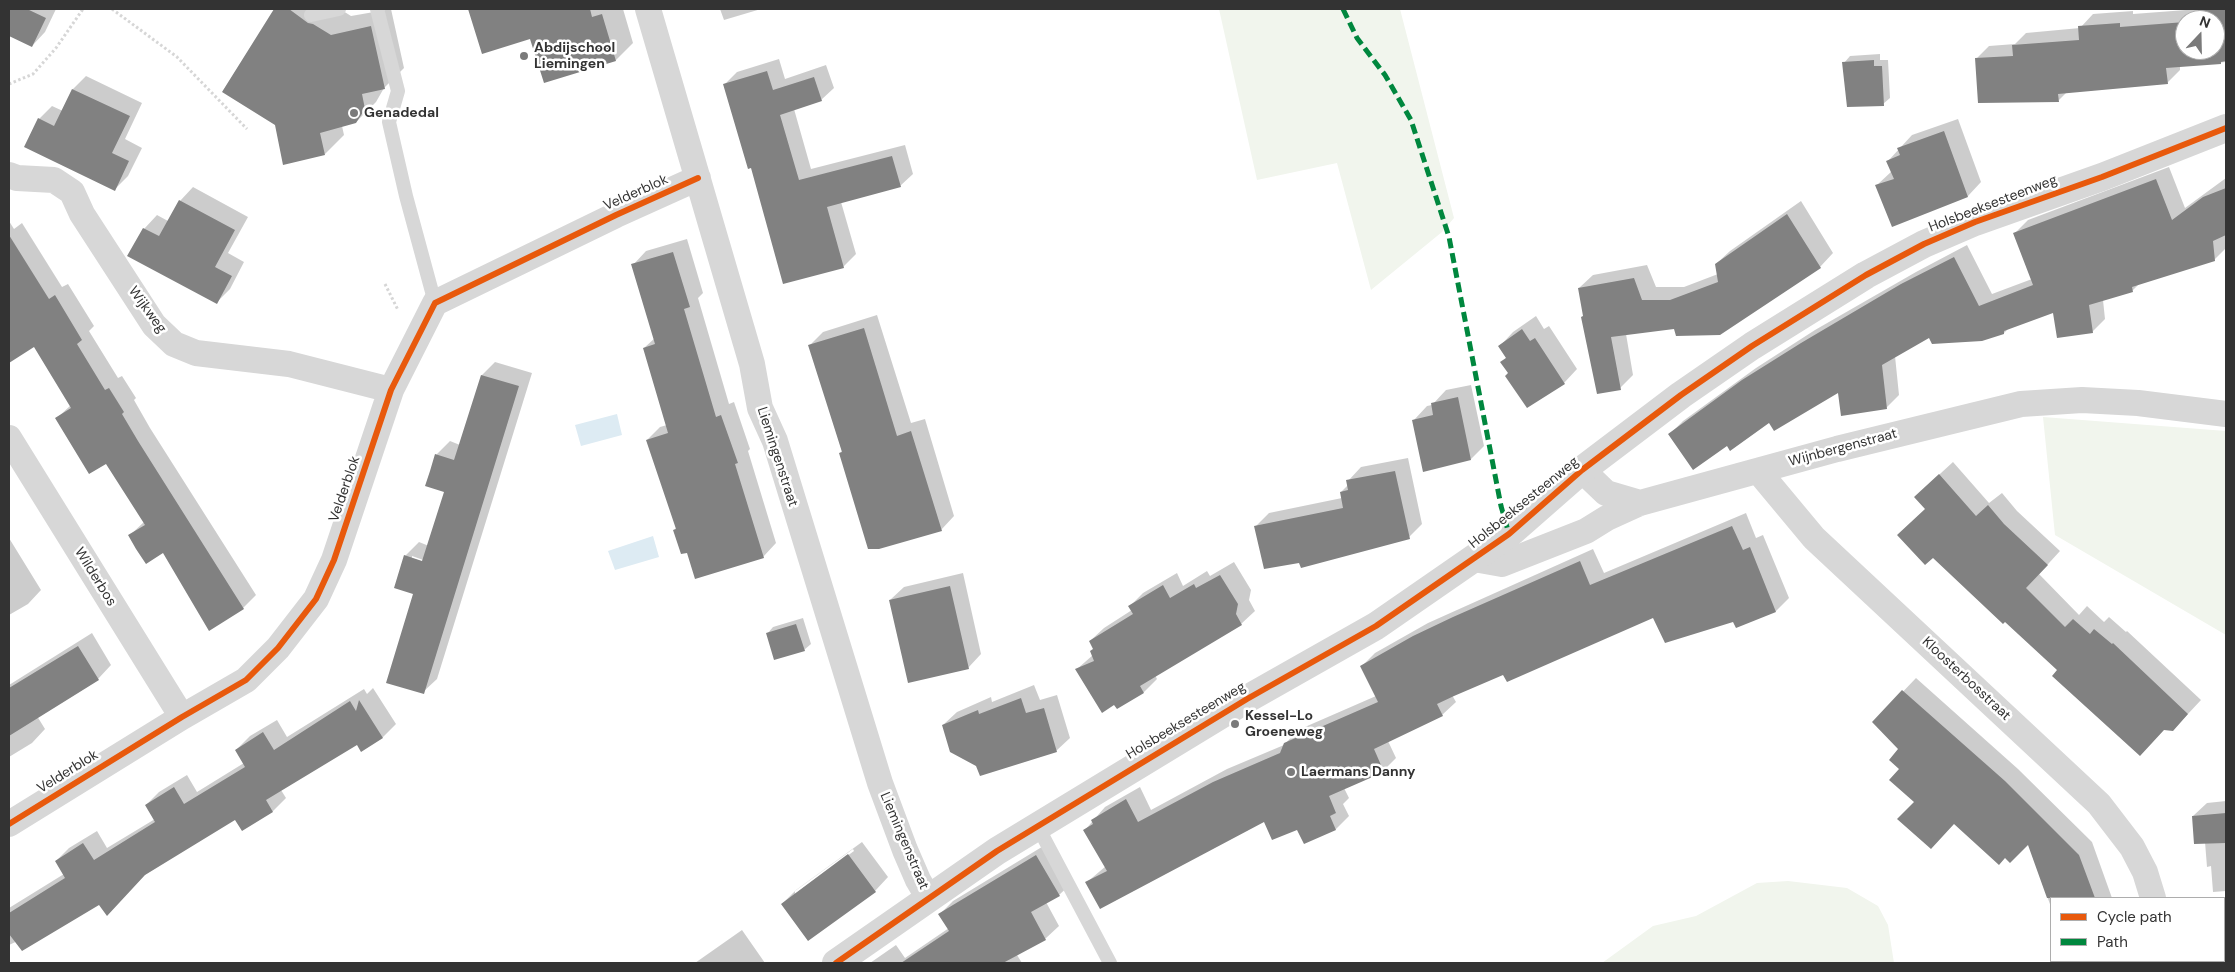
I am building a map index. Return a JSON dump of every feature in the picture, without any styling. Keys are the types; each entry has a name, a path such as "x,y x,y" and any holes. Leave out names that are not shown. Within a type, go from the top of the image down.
{"street":[{"name":"Liemingenstraat","path":"648,9 752,364 760,408 775,441 880,783 904,850 928,898"},
{"name":"Holsbeeksesteenweg","path":"836,963 928,898 1038,827 1247,699 1376,626 1509,534 1582,470 1681,395 1752,346 1866,275 1924,244 1975,222 2102,177 2226,128"},
{"name":"Wijkweg","path":"9,175 17,178 54,180 72,192 82,214 154,325 174,344 196,354 289,364 391,390"},
{"name":"Velderblok","path":"9,824 182,716 246,680 278,648 316,599 334,560 391,390 435,303 616,215 698,178"},
{"name":"Wijnbergenstraat","path":"1474,559 1502,564 1586,531 1607,518 1640,503 1846,447 2021,404 2082,400 2138,402 2226,414"},
{"name":"Wilderbos","path":"9,438 182,716"},
{"path":"1582,470 1606,493 1640,503"},
{"name":"Kloosterbosstraat","path":"1759,472 1814,538 2099,804 2132,847 2145,872 2153,897"}],"lane":[{"path":"311,15 339,9"},
{"path":"377,9 398,92 389,122 406,196 435,303"},
{"path":"1038,827 1110,963"}],"path":[{"path":"9,84 33,74 56,48 83,9"},
{"path":"112,9 177,57 247,129"},
{"path":"386,284 394,304 402,316"}],"shaded area":[{"path":"1219,9 1400,9 1454,218 1442,232 1371,290 1337,163 1257,180"},
{"path":"617,414 622,435 581,446 575,425"},
{"path":"2043,417 2226,431 2226,635 2055,535"},
{"path":"653,536 659,557 615,570 608,551"},
{"path":"1788,881 1847,888 1878,906 1888,925 1894,963 1602,963 1653,926 1696,916 1757,883"}],"building":[{"path":"9,9 27,9 46,18 32,47 9,36"},
{"path":"274,9 289,9 308,23 331,35 371,26 385,89 362,94 365,109 356,123 320,133 325,155 283,165 275,125 222,92"},
{"path":"468,9 590,9 592,17 602,14 616,61 544,83 530,39 482,54"},
{"path":"2226,9 2226,61 2221,62 2221,64 2166,68 2168,84 2058,94 2059,102 1978,103 1975,58 2013,56 2012,45 2079,40 2078,26 2120,23 2120,27 2175,23 2175,60 2225,60 2225,10 2198,10"},
{"path":"1874,60 1874,66 1882,66 1884,106 1847,107 1842,62"},
{"path":"767,71 773,90 814,77 822,101 780,115 799,180 892,156 901,187 827,207 844,268 783,284 751,168 748,169 723,84"},
{"path":"72,89 130,116 112,153 129,161 115,191 24,147 38,118 54,126"},
{"path":"1944,131 1968,197 1892,227 1875,185 1894,179 1886,161 1900,155 1897,148"},
{"path":"2156,179 2172,220 2203,197 2226,188 2226,235 2213,241 2215,261 2132,287 2133,292 2089,305 2093,333 2057,338 2053,313 2004,331 2004,334 1982,341 1932,344 1929,338 1882,365 1887,409 1841,416 1838,393 1774,431 1769,423 1730,451 1727,446 1693,470 1668,434 1742,380 1801,343 1901,284 1954,257 1979,306 2033,285 2013,233"},
{"path":"179,200 235,230 215,267 232,276 217,304 127,256 143,228 159,236"},
{"path":"1787,214 1821,268 1720,335 1676,336 1674,329 1611,337 1621,390 1597,394 1581,317 1583,316 1578,288 1634,278 1642,300 1670,300 1718,282 1715,264"},
{"path":"9,235 49,299 55,295 82,340 77,344 105,390 109,388 124,412 122,414 138,441 244,609 209,631 163,553 146,564 136,549 128,535 145,525 106,464 89,474 55,418 71,408 34,347 9,363"},
{"path":"673,252 690,307 684,309 716,417 721,415 738,463 735,464 764,558 695,579 687,553 681,554 673,530 676,529 646,440 668,433 643,348 655,344 631,264"},
{"path":"864,328 897,436 911,431 942,531 879,549 868,549 839,453 842,452 808,345"},
{"path":"1522,329 1530,341 1535,338 1565,384 1527,408 1505,376 1508,373 1500,362 1506,358 1498,346"},
{"path":"481,375 519,386 424,694 386,683 413,594 394,588 404,555 422,561 444,492 425,486 435,454 454,460"},
{"path":"1458,397 1471,460 1423,472 1412,420 1433,415 1431,403"},
{"path":"1395,471 1410,539 1301,568 1299,563 1264,569 1254,526 1343,508 1340,492 1348,490 1346,480"},
{"path":"1939,474 1976,516 1988,505 2004,524 2048,565 2026,588 2065,627 2073,619 2090,634 2094,629 2113,643 2188,714 2173,731 2164,730 2140,756 2052,676 2057,670 2005,622 2003,624 1933,558 1925,565 1897,535 1925,509 1914,497"},
{"path":"1732,526 1743,550 1750,547 1776,612 1736,628 1733,622 1665,643 1653,618 1507,682 1503,675 1454,696 1437,704 1443,716 1374,749 1384,772 1329,796 1336,813 1330,816 1336,830 1304,844 1297,830 1272,840 1264,822 1100,909 1085,882 1107,871 1083,830 1093,824 1091,820 1126,799 1138,822 1213,782 1280,753 1284,743 1378,702 1360,666 1413,636 1453,617 1580,561 1590,585"},
{"path":"1220,575 1238,604 1236,614 1242,625 1140,686 1144,693 1117,709 1114,705 1102,713 1075,669 1094,661 1090,651 1093,649 1089,641 1133,614 1128,606 1163,585 1170,598 1194,584 1196,588"},
{"path":"950,586 969,669 908,683 889,600"},
{"path":"796,624 805,651 774,660 766,633"},
{"path":"78,646 99,680 9,736 9,688"},
{"path":"1902,690 2005,781 2079,855 2095,897 2047,898 2028,845 2010,863 2005,858 1999,865 1954,824 1931,849 1897,819 1914,802 1889,780 1899,769 1889,760 1898,749 1872,722"},
{"path":"1021,698 1026,713 1044,708 1057,752 980,776 976,766 950,752 942,725 978,710 979,714"},
{"path":"359,700 383,738 361,752 357,745 266,800 273,812 242,831 235,820 145,875 107,916 99,905 22,951 9,934 9,913 65,878 55,861 83,843 94,860 155,822 145,805 174,787 184,804 245,767 235,750 263,732 274,750 350,701 356,711"},
{"path":"2226,813 2226,843 2194,844 2192,816"},
{"path":"848,854 876,892 808,941 781,904"},
{"path":"1036,855 1060,896 1031,912 1046,940 1003,963 901,963 949,931 938,914"}],"marked path":[{"path":"1343,9 1357,38 1385,75 1411,120 1449,237 1501,506 1509,534"}],"cycle path":[{"path":"836,963 997,851 1247,699 1376,626 1509,534 1582,470 1681,395 1752,346 1866,275 1924,244 1975,222 2102,177 2226,128"},
{"path":"9,824 182,717 246,680 278,648 316,599 334,560 391,390 435,303 616,215 698,178"}],"place":[{"name":"Abdijschool Liemingen","path":"524,56"},
{"name":"Genadedal","path":"354,113"},
{"name":"Kessel-Lo Groeneweg","path":"1235,724"},
{"name":"Laermans Danny","path":"1291,772"}]}
